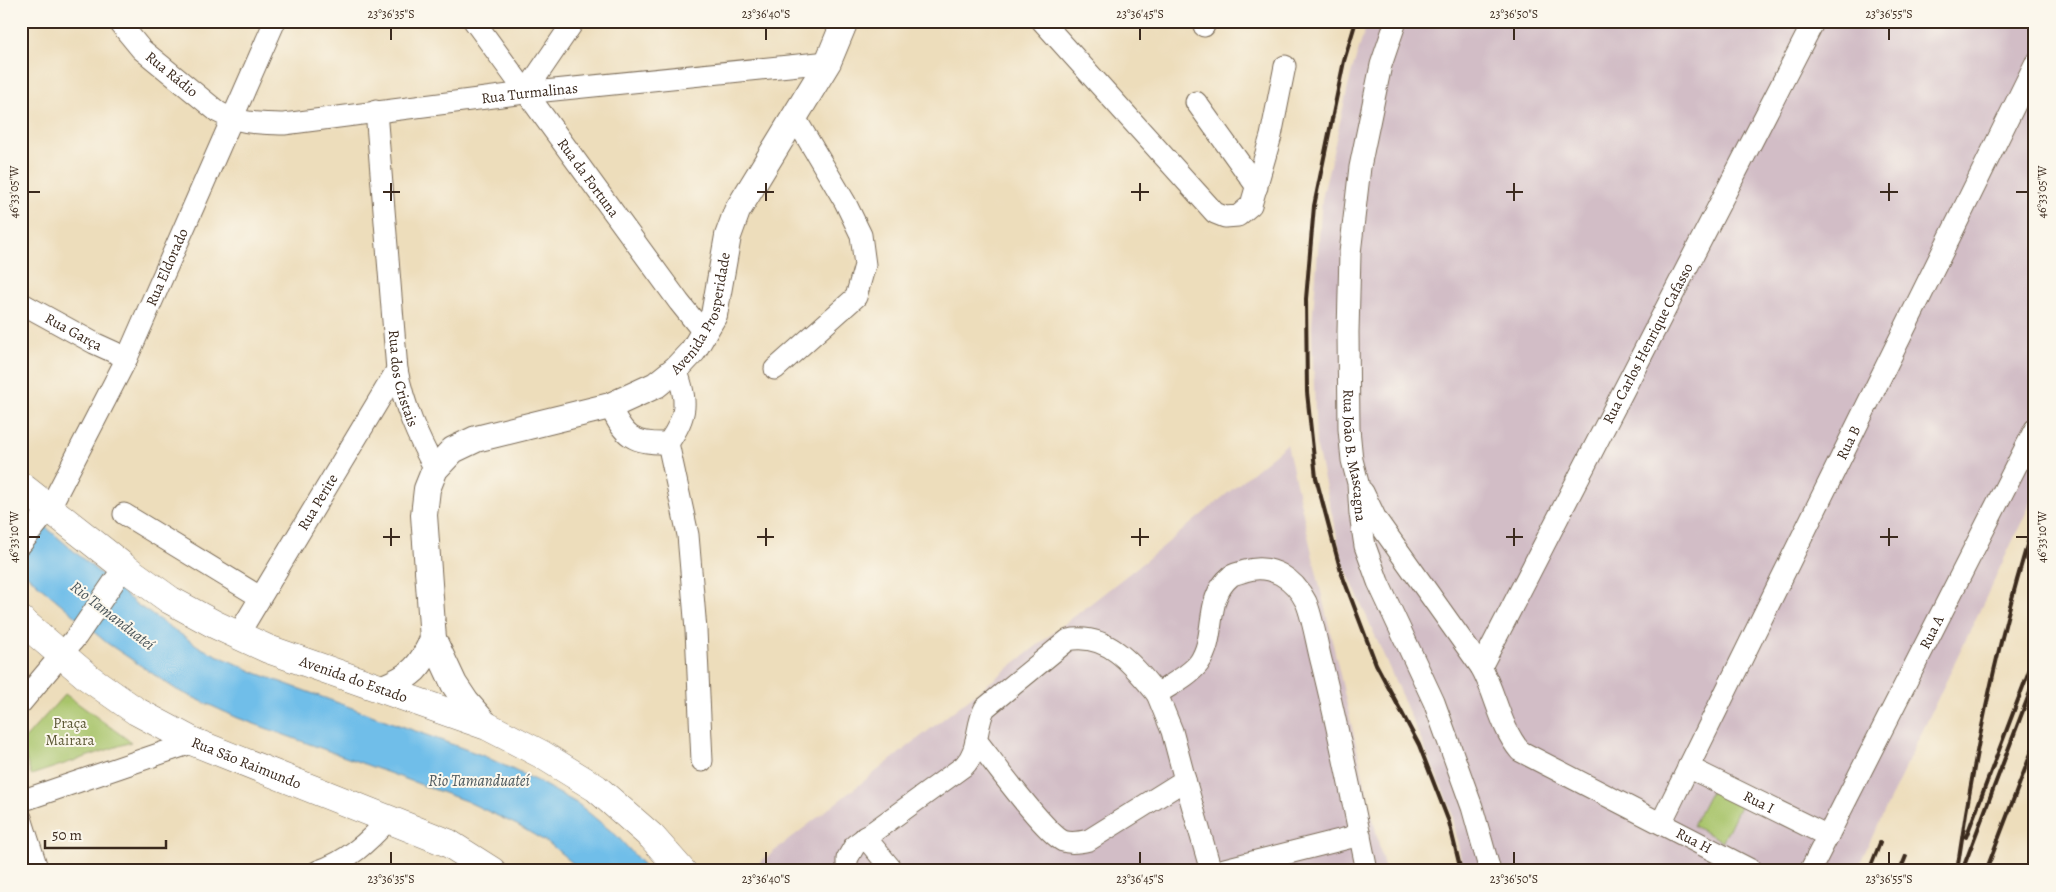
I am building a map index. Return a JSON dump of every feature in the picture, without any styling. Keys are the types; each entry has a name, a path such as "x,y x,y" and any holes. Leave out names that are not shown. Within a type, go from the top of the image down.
{"highway":[{"name":"Avenida do Estado","path":"21,486 44,514 119,575 268,649 488,726 541,754 596,788 652,837 682,871"},
{"name":"Rua São Raimundo","path":"21,620 70,646 89,678 136,711 194,742 448,843 492,871"}],"main road":[{"name":"Avenida Prosperidade","path":"435,469 453,450 476,438 610,406 656,385 693,351 714,315 728,236 737,211 828,62 845,21"},
{"path":"435,469 426,489 424,515 433,639 454,684 466,702 488,726"},
{"path":"383,688 405,678 414,671 424,660 433,639"}],"street":[{"name":"Rua Rádio","path":"118,21 141,49 218,112 232,119"},
{"name":"Rua Eldorado","path":"21,544 44,514 126,358 275,21"},
{"name":"Rua da Fortuna","path":"474,21 704,334"},
{"path":"525,92 574,21"},
{"path":"1042,21 1215,213 1225,217 1238,216 1251,205 1271,136 1285,66"},
{"name":"Rua João B. Mascagna","path":"1396,21 1381,65 1362,158 1350,253 1348,332 1349,429 1352,460 1358,483 1365,546 1378,582 1434,702 1472,807 1490,871"},
{"name":"Rua Carlos Henrique Cafasso","path":"1481,667 1814,21"},
{"name":"Rua Turmalinas","path":"232,119 257,123 284,124 525,92 828,62"},
{"name":"Rua B","path":"1661,823 2034,67"},
{"path":"1196,102 1256,187"},
{"name":"Rua dos Cristais","path":"376,111 397,370 402,396 420,440 435,469"},
{"path":"774,368 856,297 865,265 861,235 845,202 794,116"},
{"name":"Rua Garça","path":"21,303 126,358"},
{"path":"676,368 685,394 684,408 679,427 668,443 688,535 696,630 702,761"},
{"name":"Rua Perite","path":"238,635 397,370"},
{"path":"610,406 617,421 628,436 646,444 668,443"},
{"name":"Rua A","path":"1828,836 2035,429"},
{"name":"Rua H","path":"1358,483 1376,519 1489,680 1511,740 1520,751 1753,871"},
{"path":"124,514 260,597"},
{"path":"1156,694 1186,675 1199,663 1206,650 1212,608 1217,592 1232,575 1253,568 1271,570 1286,575 1306,602 1328,687 1367,871"},
{"path":"21,703 70,646 119,575"},
{"path":"847,871 847,859 852,849 865,837 971,759 980,716 985,708 1068,640 1080,638 1105,643 1122,655 1156,694 1172,731 1210,871"},
{"path":"976,740 1045,826 1061,840 1070,842 1089,840 1185,780"},
{"path":"21,801 194,742"},
{"name":"Rua I","path":"1688,767 1828,836"},
{"path":"21,818 38,871"},
{"path":"318,871 349,856 369,840 389,819"},
{"path":"1217,871 1360,835"},
{"path":"1810,871 1828,836"},
{"path":"865,837 893,871"}],"shaded area":[{"path":"1368,21 2035,21 2035,494 1856,871 1463,871 1451,808 1343,563 1316,444 1312,326 1322,199 1352,70"},
{"path":"1287,444 1385,871 749,871 1159,550"}],"green space":[{"name":"Praça Mairara","path":"65,694 131,742 31,775 21,743"},
{"path":"1713,787 1742,802 1723,841 1693,826"}],"water":[{"name":"Rio Tamanduateí","path":"21,506 136,604 201,648 256,673 484,756 539,782 578,804 617,836 649,871 582,871 550,844 517,825 466,801 238,718 177,690 107,643 21,570"}],"railway":[{"path":"1356,21 1344,61 1314,206 1306,299 1307,392 1316,478 1341,572 1376,664 1419,745 1449,822 1461,871"},
{"path":"1957,871 1971,782 1989,694 2010,606 2035,519"},
{"path":"1966,837 2035,655"},
{"path":"1962,871 2035,679"},
{"path":"1986,871 2035,743"},
{"path":"1869,871 1880,843"},
{"path":"1900,871 1906,856"}]}
